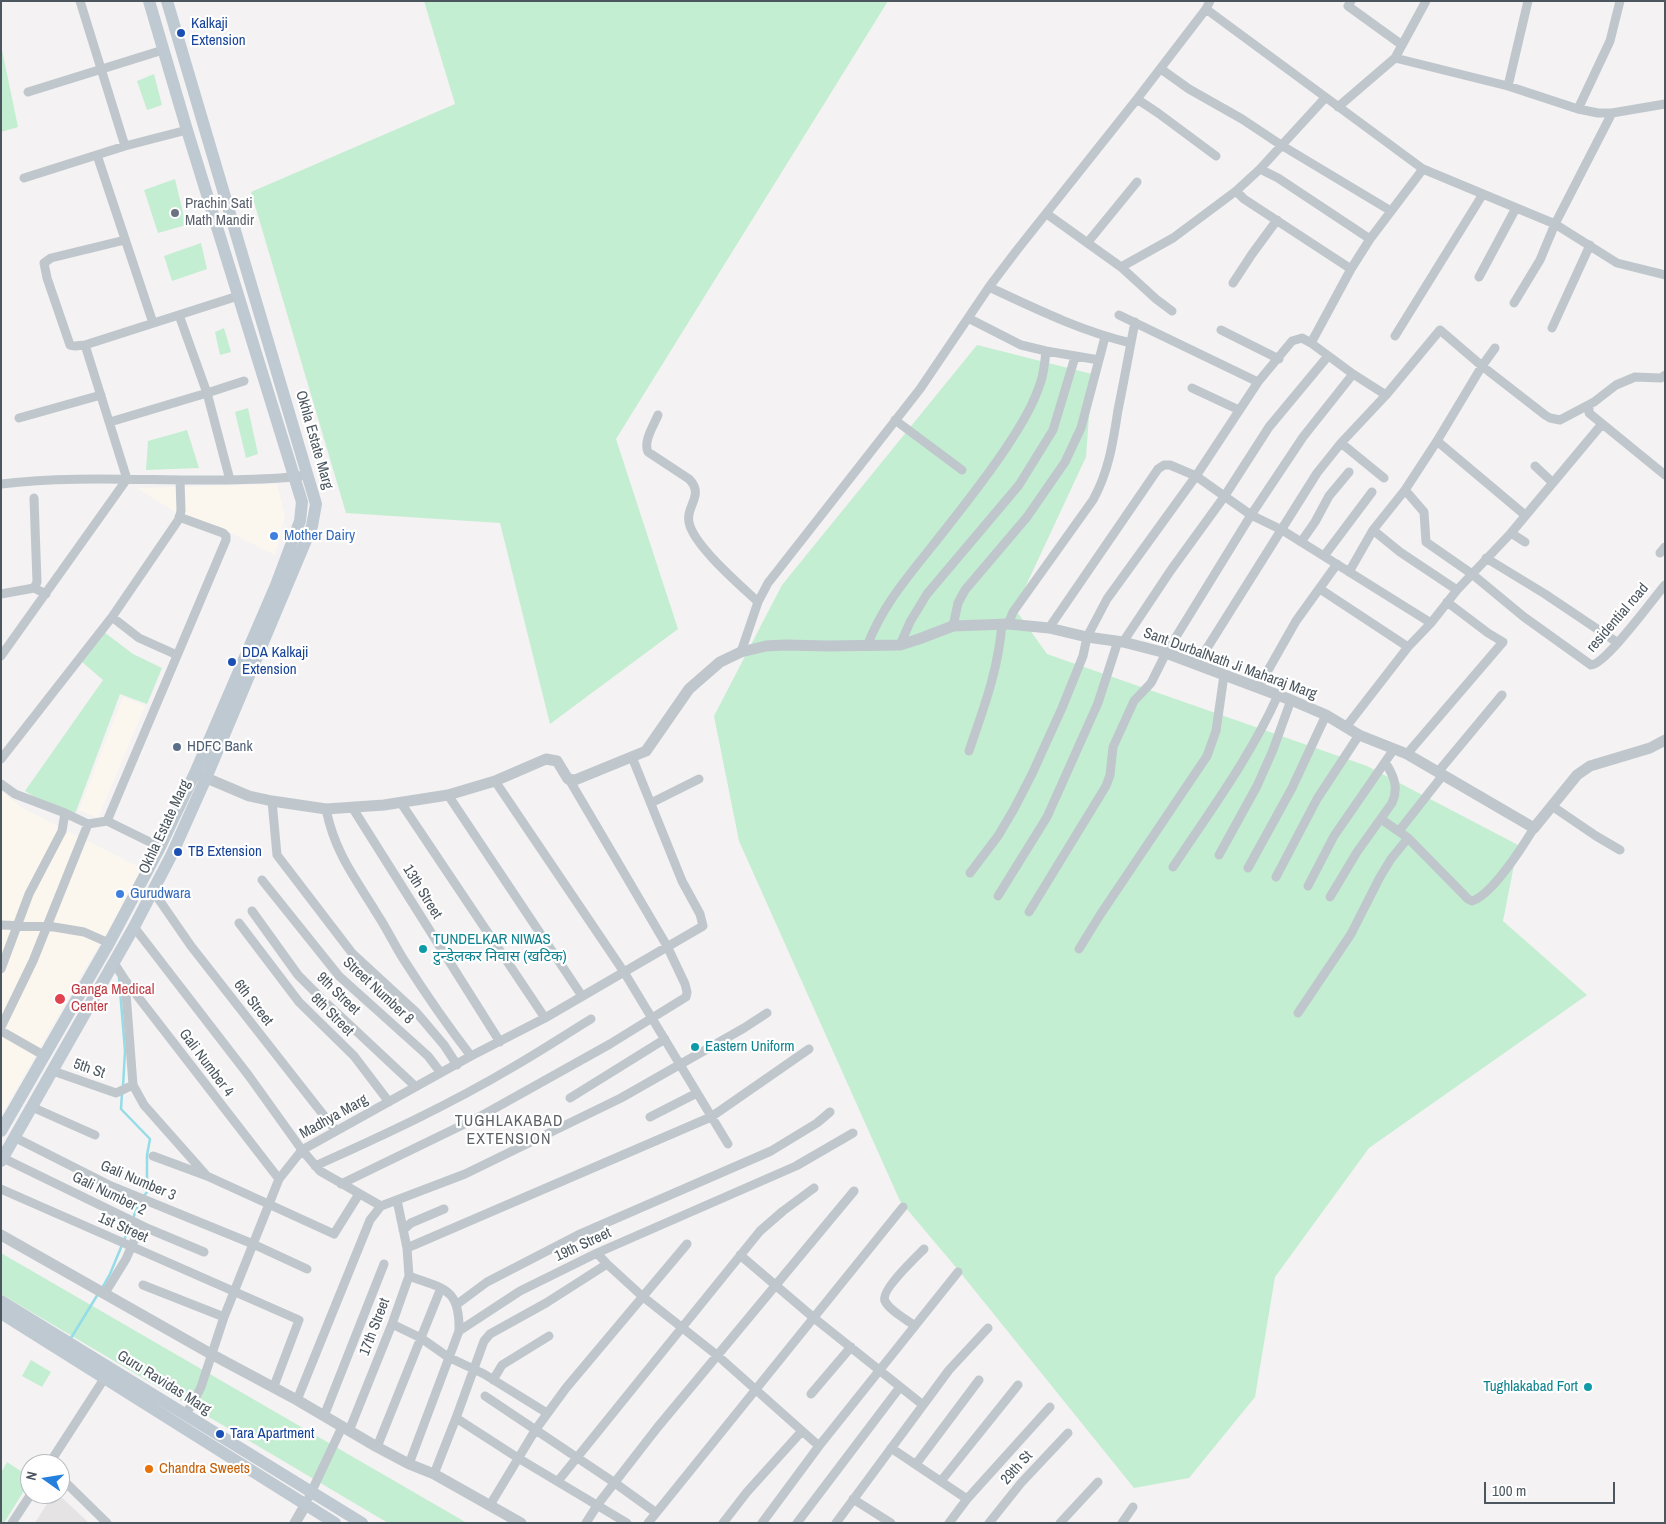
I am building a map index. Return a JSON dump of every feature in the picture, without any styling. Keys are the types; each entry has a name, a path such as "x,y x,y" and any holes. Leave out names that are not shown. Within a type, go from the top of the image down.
{"main road":[{"name":"Okhla Estate Marg","path":"2,1159 114,963 172,854 201,776 312,526 316,504 300,477 238,296 149,1"},
{"name":"Okhla Estate Marg","path":"167,1 290,414 300,477"},
{"name":"Okhla Estate Marg","path":"1,1131 5,1117 45,1056 201,776"},
{"name":"Guru Ravidas Marg","path":"1,1301 362,1523"},
{"name":"Guru Ravidas Marg","path":"1,1313 335,1523"}],"street":[{"path":"80,1 125,146"},
{"path":"1350,1 1348,6 1402,45"},
{"path":"1338,107 1395,58 1426,1"},
{"path":"1508,86 1528,1"},
{"path":"1578,109 1610,41 1620,1"},
{"path":"741,652 758,602 774,576 920,389 989,287 1138,99 1208,5 1325,98 1423,169 1555,224 1617,262 1665,275"},
{"path":"28,92 163,50"},
{"path":"1395,58 1508,86 1578,109 1598,113 1612,113 1665,104"},
{"path":"1160,69 1189,89 1242,119 1281,145 1391,211"},
{"path":"1120,267 1174,238 1236,191 1260,169 1325,98"},
{"path":"1138,99 1216,156"},
{"path":"1514,303 1540,260 1555,224 1612,113"},
{"path":"24,178 125,146 187,130"},
{"path":"97,155 153,324"},
{"path":"1260,169 1278,178 1370,239"},
{"path":"1311,343 1351,269 1370,239 1423,169"},
{"path":"1088,242 1137,182"},
{"path":"1236,191 1244,199 1351,269"},
{"path":"1395,336 1483,194"},
{"path":"1479,277 1516,208"},
{"path":"1047,214 1088,242 1156,299 1172,310"},
{"path":"1233,283 1277,220"},
{"path":"125,240 51,258 44,263 47,278 69,343 75,346 85,344 238,296"},
{"path":"1552,328 1590,245"},
{"path":"989,287 1058,320 1098,332 1105,337 1131,343"},
{"path":"179,315 207,393 230,480"},
{"path":"1119,315 1258,382"},
{"path":"968,318 1021,345 1046,352 1099,360"},
{"path":"969,751 991,687 1005,624 1093,500 1101,485 1111,449 1135,322"},
{"path":"1221,330 1279,359"},
{"path":"1197,664 1317,473 1440,330 1482,366 1550,418 1560,420 1589,405 1616,385 1635,377 1660,378 1665,375"},
{"path":"953,626 958,603 964,590 1028,517 1065,462 1081,428 1105,337"},
{"path":"970,873 998,836 1032,774 1066,699 1083,656 1087,637 1107,599 1196,476 1258,382 1292,341 1302,338 1311,343 1353,374 1386,395"},
{"path":"85,344 127,479"},
{"path":"1349,572 1373,530 1405,490 1482,366 1496,348"},
{"path":"867,646 884,608 971,497 1017,432 1042,380 1046,352"},
{"path":"998,896 1051,808 1098,703 1120,642 1224,496 1269,427 1328,356"},
{"path":"900,645 910,622 927,594 1019,485 1053,430 1075,357"},
{"path":"1029,912 1106,786 1110,775 1114,747 1134,701 1155,676 1166,653 1251,515 1303,437 1353,374"},
{"path":"110,422 244,380"},
{"path":"1192,388 1239,410"},
{"path":"19,418 101,394"},
{"path":"1589,405 1590,413 1665,475"},
{"path":"658,415 647,442 646,448 648,452 689,479 694,485 696,490 689,514 690,528 717,563 758,602"},
{"path":"896,420 962,470"},
{"path":"1346,727 1408,647 1510,533 1602,424"},
{"path":"1437,441 1525,515"},
{"path":"1341,443 1384,478"},
{"path":"1049,628 1158,469 1170,465 1196,476 1251,515 1282,530 1430,623"},
{"path":"1535,466 1552,482"},
{"path":"1301,542 1315,522 1329,496 1349,472"},
{"path":"1,484 34,480 230,480 300,477"},
{"path":"1,656 127,479"},
{"path":"1,759 112,617 179,517 181,511 180,480"},
{"path":"1405,490 1424,512 1426,542 1472,574"},
{"path":"1324,556 1372,492"},
{"path":"34,498 37,582 34,588"},
{"path":"107,821 224,546 226,536 223,533 179,517"},
{"path":"1373,530 1400,552 1457,590"},
{"path":"1510,533 1525,542"},
{"path":"1486,558 1545,594 1618,643"},
{"path":"1258,688 1296,621 1337,564"},
{"name":"residential road","path":"1472,574 1524,617 1591,665 1597,664 1618,643 1665,585"},
{"path":"1,594 34,588 46,594"},
{"path":"1320,589 1408,647"},
{"path":"1407,754 1503,642 1447,602"},
{"path":"112,617 140,638 177,655"},
{"name":"Sant DurbalNath Ji Maharaj Marg","path":"570,780 575,780 646,751 690,689 720,662 741,652 766,646 900,645 919,640 953,626 1005,624 1049,628 1120,642 1166,653 1224,674 1326,715 1358,735 1407,754 1534,828"},
{"path":"1079,950 1100,915 1206,756 1216,731 1224,674"},
{"path":"1173,867 1250,750 1278,695"},
{"path":"1399,831 1502,695"},
{"path":"1219,855 1257,786 1273,750 1291,700"},
{"path":"1248,868 1292,788 1326,715"},
{"path":"1276,877 1317,799 1358,735"},
{"path":"1381,818 1408,838 1472,901 1485,893 1502,874 1534,828 1577,775 1590,766 1650,748 1665,740"},
{"path":"1308,886 1334,836 1394,749"},
{"path":"632,757 650,803 699,779"},
{"path":"201,776 249,796 326,809 401,803 448,795 495,781 546,759 557,761 667,946 686,984 686,997 610,1044 481,1116 341,1184"},
{"path":"1330,897 1357,852 1392,803 1396,789 1392,773 1385,762"},
{"path":"495,781 624,972 728,1144"},
{"path":"1,784 15,794 88,824 107,821 160,847"},
{"path":"448,795 582,996"},
{"path":"272,801 277,855 352,953 416,1012 457,1065"},
{"path":"401,803 545,1018"},
{"name":"Madhya Marg","path":"185,1415 201,1387 224,1317 279,1179 302,1150 471,1056 545,1018 703,926 695,903 682,881 650,803"},
{"path":"1552,806 1620,850"},
{"name":"13th Street","path":"352,807 500,1042"},
{"path":"326,809 330,829 349,872 380,918 442,1019 471,1056"},
{"path":"1,969 29,894 62,831 65,813"},
{"path":"1,1026 33,961 88,824"},
{"path":"1298,1013 1351,934 1391,859 1408,838"},
{"name":"Street Number 8","path":"262,880 339,976 428,1056 441,1073"},
{"name":"6th Street","path":"153,891 191,946 336,1131"},
{"name":"9th Street","path":"252,911 298,975 416,1087"},
{"name":"8th Street","path":"239,923 299,1002 354,1056 389,1102"},
{"path":"1,925 46,927 84,932 109,944"},
{"path":"134,927 249,1076 315,1166 341,1184 381,1206"},
{"name":"Gali Number 4","path":"114,963 124,980 279,1179"},
{"path":"124,980 133,1085 144,1105 207,1176"},
{"path":"298,1400 370,1220 381,1206 465,1174 621,1098 767,1013"},
{"path":"315,1166 444,1105 513,1067 591,1020"},
{"path":"1,1031 45,1056"},
{"path":"570,1098 665,1039"},
{"path":"407,1248 711,1117 809,1049"},
{"name":"5th St","path":"53,1071 116,1093 133,1085"},
{"path":"650,1117 697,1093"},
{"path":"32,1107 95,1135"},
{"path":"456,1304 487,1282 578,1235 771,1151 817,1123 830,1112"},
{"name":"19th Street","path":"459,1331 520,1291 597,1253 796,1166 853,1133"},
{"name":"Gali Number 3","path":"14,1137 111,1186 253,1244 307,1269"},
{"path":"153,1156 207,1176 334,1234 359,1194"},
{"name":"Gali Number 2","path":"2,1159 141,1225 204,1252"},
{"path":"558,1481 760,1231 814,1188"},
{"name":"1st Street","path":"1,1189 299,1320 274,1386"},
{"path":"586,1523 614,1482 854,1191"},
{"name":"17th Street","path":"306,1504 345,1429 392,1324 409,1276 407,1248 397,1200"},
{"path":"648,1523 754,1389 903,1207"},
{"path":"403,1230 411,1223 444,1209"},
{"path":"105,1293 132,1247 141,1225"},
{"path":"1,1235 211,1354 274,1386 377,1447 409,1464 434,1474 522,1523"},
{"path":"490,1505 547,1413 687,1244"},
{"path":"915,1326 890,1307 884,1297 886,1291 924,1249"},
{"path":"597,1253 606,1264 642,1296 718,1356 819,1446"},
{"path":"740,1255 814,1318 922,1405"},
{"path":"324,1416 384,1264"},
{"path":"434,1474 484,1341 490,1334 546,1303 606,1264"},
{"path":"762,1523 819,1446 958,1272"},
{"path":"409,1276 451,1293 459,1317 459,1331 409,1464"},
{"path":"142,1285 224,1317"},
{"path":"377,1447 441,1288"},
{"path":"392,1324 421,1338 448,1356 493,1380 547,1413"},
{"path":"836,1523 949,1370 988,1328"},
{"path":"493,1380 502,1365 549,1336"},
{"path":"811,1394 852,1347"},
{"path":"55,1454 104,1379"},
{"path":"916,1464 979,1380"},
{"path":"941,1481 1018,1385"},
{"path":"797,1523 900,1387"},
{"path":"485,1396 614,1482 655,1512"},
{"path":"948,1523 1050,1407"},
{"path":"456,1418 518,1458 627,1523"},
{"path":"723,1523 747,1492 802,1431"},
{"name":"29th St","path":"989,1523 1021,1483 1068,1433"},
{"path":"891,1448 968,1499"},
{"path":"1060,1523 1098,1482"},
{"path":"70,1487 108,1523"},
{"path":"853,1499 891,1523"},
{"path":"12,1523 24,1504"},
{"path":"295,1523 306,1504"},
{"path":"1122,1523 1133,1507"}],"shaded area":[{"path":"277,484 285,517 275,555 233,534 182,516 137,488"},
{"path":"123,697 145,706 98,818 79,810"},
{"path":"1,791 22,808 145,870 86,967 1,1116"},
{"path":"47,1504 69,1504 89,1523 35,1523"}],"green space":[{"path":"424,1 888,1 616,439 678,629 550,724 500,523 346,513 251,192 455,104"},
{"path":"1,45 18,127 1,132"},
{"path":"154,74 162,105 147,110 137,81"},
{"path":"175,179 186,225 158,233 144,190"},
{"path":"201,243 207,269 172,281 164,256"},
{"path":"224,328 231,352 220,355 215,332"},
{"path":"977,345 1092,374 1086,457 1015,609 1047,654 1367,766 1518,845 1503,921 1587,995 1369,1148 1275,1277 1255,1397 1189,1478 1134,1488 900,1201 739,841 714,716 782,585"},
{"path":"248,408 258,454 246,458 235,412"},
{"path":"187,430 199,468 146,470 148,441"},
{"path":"104,632 133,654 162,668 147,704 120,694 75,814 46,804 25,791 103,680 82,662"},
{"path":"1,1253 467,1523 388,1523 1,1294"},
{"path":"31,1360 51,1372 42,1387 22,1376"},
{"path":"7,1462 20,1470 20,1497 4,1523 1,1521 1,1473"}],"waterway":[{"path":"119,978 125,1051 123,1087"},
{"path":"122,1093 121,1109 150,1139 147,1155 147,1192 143,1197"},
{"path":"124,1240 140,1201"},
{"path":"102,1288 122,1245"},
{"path":"71,1338 98,1294"}],"place":[{"name":"Kalkaji Extension","path":"181,33"},
{"name":"Prachin Sati Math Mandir","path":"175,213"},
{"name":"Mother Dairy","path":"274,536"},
{"name":"DDA Kalkaji Extension","path":"232,662"},
{"name":"HDFC Bank","path":"177,747"},
{"name":"TB Extension","path":"178,852"},
{"name":"Gurudwara","path":"120,894"},
{"name":"TUNDELKAR NIWAS टुन्डेलकर निवास (खटिक)","path":"423,949"},
{"name":"Ganga Medical Center","path":"60,999"},
{"name":"Eastern Uniform","path":"695,1047"},
{"name":"Tughlakabad Fort","path":"1588,1387"},
{"name":"Tara Apartment","path":"220,1434"},
{"name":"Chandra Sweets","path":"149,1469"}],"district":[{"name":"TUGHLAKABAD EXTENSION","path":"509,1131"}]}
